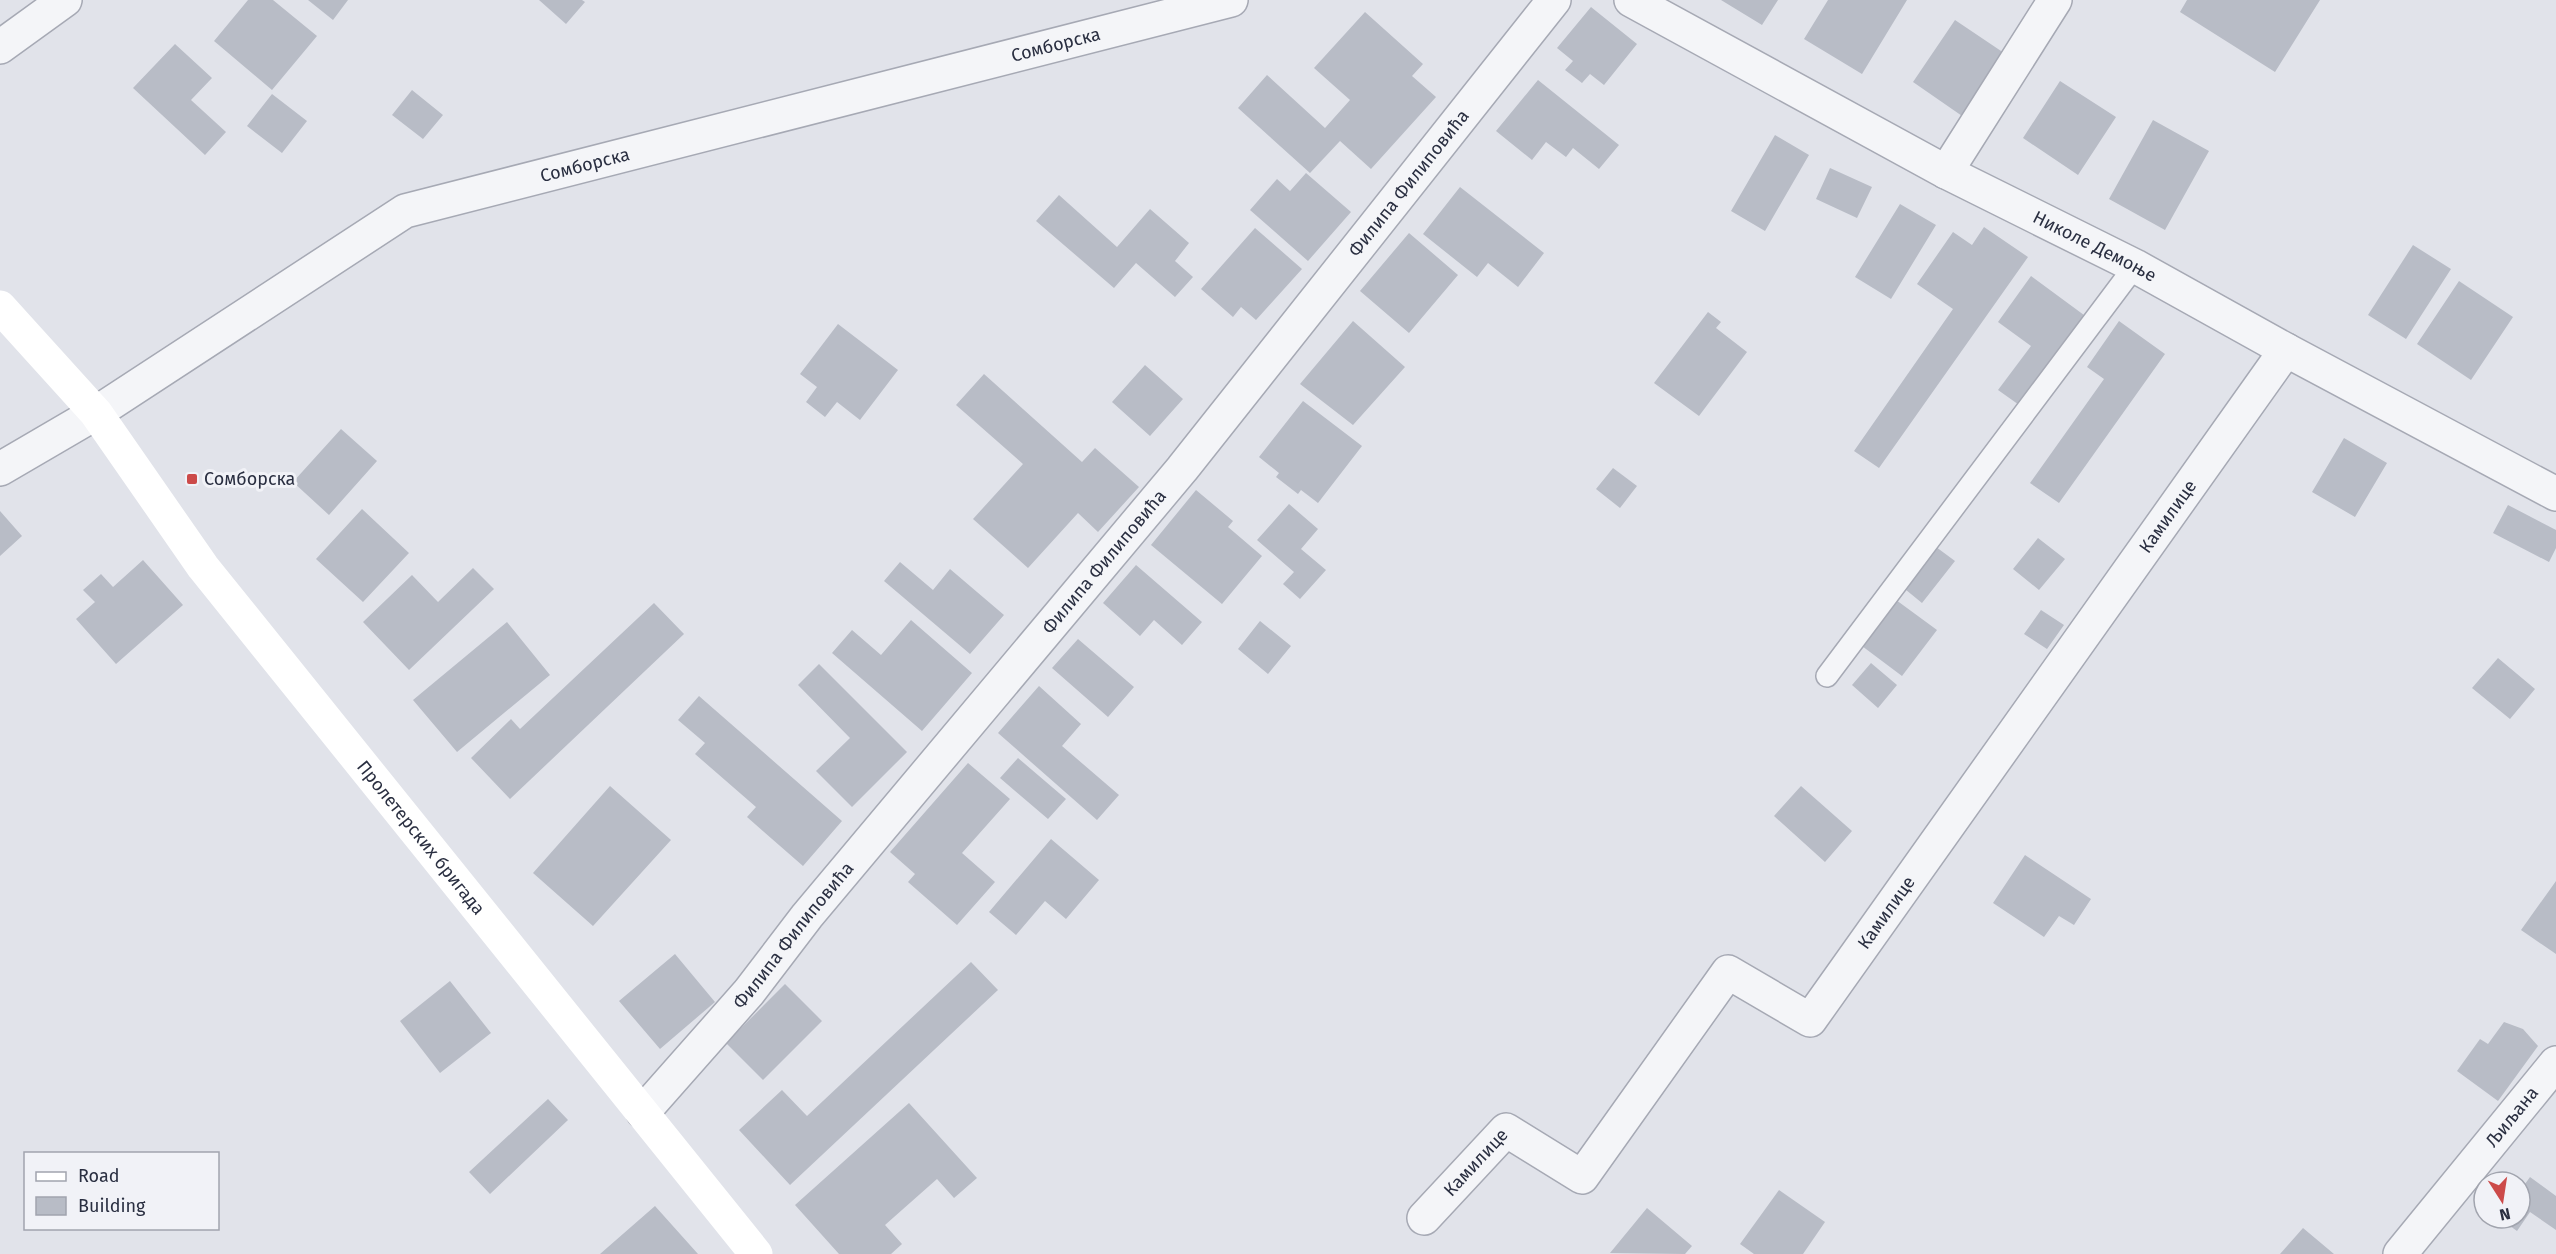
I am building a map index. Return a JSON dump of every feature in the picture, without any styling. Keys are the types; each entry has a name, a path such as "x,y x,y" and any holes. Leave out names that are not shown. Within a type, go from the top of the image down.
{"street":[{"path":"0,47 65,0"},
{"name":"Сомборска","path":"0,469 96,414 405,211 1232,0"},
{"name":"Филипа Филиповића","path":"643,1112 749,992 807,916 1182,469 1554,0"},
{"name":"Николе Демоње","path":"1631,0 1946,172 2135,266 2286,350 2556,494"},
{"path":"1946,172 2055,0"},
{"name":"Пролетерских бригада","path":"0,307 96,414 203,567 756,1254"},
{"name":"Камилице","path":"1424,1218 1506,1130 1582,1177 1728,972 1810,1020 2286,350"},
{"name":"Љиљана","path":"2400,1254 2556,1063"}],"lane":[{"path":"1827,676 2135,266"}],"building":[{"path":"248,0 273,0 317,36 272,90 214,41"},
{"path":"308,0 348,0 333,20"},
{"path":"539,0 582,0 585,2 566,24"},
{"path":"1721,0 1778,0 1762,25"},
{"path":"1828,0 1907,0 1862,74 1804,39"},
{"path":"2187,0 2320,0 2275,72 2180,12"},
{"path":"1591,7 1637,44 1604,85 1590,74 1582,83 1565,70 1573,61 1557,48"},
{"path":"1365,12 1423,64 1412,76 1436,97 1371,169 1340,141 1310,173 1238,108 1267,75 1325,128 1350,100 1314,68"},
{"path":"1955,20 2007,55 1965,118 1913,82"},
{"path":"175,44 212,78 191,100 226,132 205,155 133,88"},
{"path":"1538,80 1619,145 1599,169 1573,148 1566,157 1546,142 1532,160 1496,131"},
{"path":"2060,81 2116,117 2078,175 2023,138"},
{"path":"412,90 443,115 423,139 392,115"},
{"path":"272,94 307,121 282,153 247,126"},
{"path":"2153,120 2209,151 2165,230 2109,199"},
{"path":"1775,135 1809,155 1765,231 1731,211"},
{"path":"1830,168 1872,187 1857,218 1816,199"},
{"path":"1306,173 1351,212 1308,261 1250,210 1277,179 1290,191"},
{"path":"1460,187 1544,253 1518,287 1488,263 1477,277 1423,234"},
{"path":"1059,195 1117,247 1150,209 1189,243 1175,261 1193,277 1175,297 1136,263 1114,288 1036,221"},
{"path":"1900,204 1936,225 1891,299 1855,277"},
{"path":"1984,227 2028,257 1879,468 1854,451 1953,309 1917,284 1953,232 1972,245"},
{"path":"1255,228 1302,269 1256,320 1241,307 1233,317 1201,289"},
{"path":"1409,233 1458,275 1409,333 1360,291"},
{"path":"2413,245 2451,269 2406,339 2368,315"},
{"path":"2031,276 2088,318 2022,407 1998,390 2031,346 1998,322"},
{"path":"2459,281 2513,317 2471,380 2417,344"},
{"path":"1708,312 1721,322 1716,328 1747,352 1699,416 1654,383"},
{"path":"1353,321 1405,367 1353,425 1300,384"},
{"path":"2119,321 2165,354 2059,503 2030,483 2104,379 2087,367"},
{"path":"838,324 898,370 860,420 837,402 825,417 806,402 817,387 800,374"},
{"path":"1145,365 1183,399 1150,436 1112,402"},
{"path":"984,374 1082,462 1095,448 1139,487 1098,532 1078,513 1028,568 973,519 1023,464 956,405"},
{"path":"1303,401 1362,446 1318,503 1301,490 1298,494 1276,477 1279,473 1259,457"},
{"path":"341,429 377,461 329,515 293,482"},
{"path":"2344,438 2387,463 2355,517 2312,492"},
{"path":"1613,468 1637,486 1620,508 1596,489"},
{"path":"1196,490 1233,521 1228,527 1262,556 1222,604 1151,545"},
{"path":"1289,504 1318,529 1301,549 1326,570 1300,599 1283,584 1294,572 1257,540"},
{"path":"2508,505 2556,530 2556,548 2549,562 2493,533"},
{"path":"362,509 409,553 363,602 316,559"},
{"path":"0,511 22,536 0,556"},
{"path":"2038,538 2065,559 2039,590 2013,569"},
{"path":"1932,544 1955,561 1922,603 1900,585"},
{"path":"143,560 183,605 116,664 76,619 95,602 83,590 101,574 113,587"},
{"path":"900,562 933,590 950,569 1004,615 970,654 884,581"},
{"path":"1136,565 1202,622 1182,645 1154,620 1140,636 1103,603"},
{"path":"473,568 494,589 409,670 363,622 412,575 438,602"},
{"path":"1892,597 1937,630 1902,676 1858,643"},
{"path":"654,603 684,634 510,799 471,758 511,719 520,729"},
{"path":"2041,610 2064,625 2047,649 2024,634"},
{"path":"911,620 972,673 922,731 832,653 852,630 881,655"},
{"path":"1260,621 1291,646 1268,674 1238,649"},
{"path":"507,622 550,675 457,752 413,700"},
{"path":"1078,639 1134,687 1108,717 1052,668"},
{"path":"2498,658 2535,689 2510,719 2472,688"},
{"path":"1871,663 1897,685 1878,708 1852,685"},
{"path":"819,664 907,752 852,807 816,771 850,738 798,685"},
{"path":"1039,686 1081,724 1062,746 1119,795 1097,820 998,733"},
{"path":"699,696 842,821 803,866 747,817 756,807 695,754 705,743 678,720"},
{"path":"1018,758 1066,799 1048,819 1000,778"},
{"path":"968,763 1010,799 962,853 995,882 957,925 908,882 915,874 890,852"},
{"path":"610,786 671,840 593,926 533,873"},
{"path":"1801,786 1852,831 1825,862 1774,816"},
{"path":"1051,839 1099,880 1066,919 1045,901 1016,935 989,912"},
{"path":"2025,855 2091,899 2074,925 2059,916 2044,937 1993,903"},
{"path":"2556,881 2556,954 2521,930"},
{"path":"675,954 715,1002 660,1049 619,1001"},
{"path":"971,962 998,990 790,1185 739,1130 782,1090 807,1116"},
{"path":"450,981 491,1033 440,1073 400,1021"},
{"path":"785,984 822,1021 763,1080 726,1043"},
{"path":"2504,1022 2523,1029 2538,1046 2498,1101 2457,1071 2480,1039 2488,1044"},
{"path":"548,1099 568,1120 490,1194 469,1172"},
{"path":"909,1103 977,1178 954,1198 937,1179 885,1225 902,1244 891,1254 839,1254 795,1205"},
{"path":"2532,1178 2556,1196 2556,1230 2532,1213"},
{"path":"1779,1190 1825,1222 1803,1254 1754,1254 1740,1244"},
{"path":"655,1206 698,1254 600,1254"},
{"path":"1647,1208 1692,1246 1685,1254 1610,1253"},
{"path":"2303,1228 2334,1254 2280,1254"}],"place":[{"name":"Сомборска","path":"192,479"}]}
